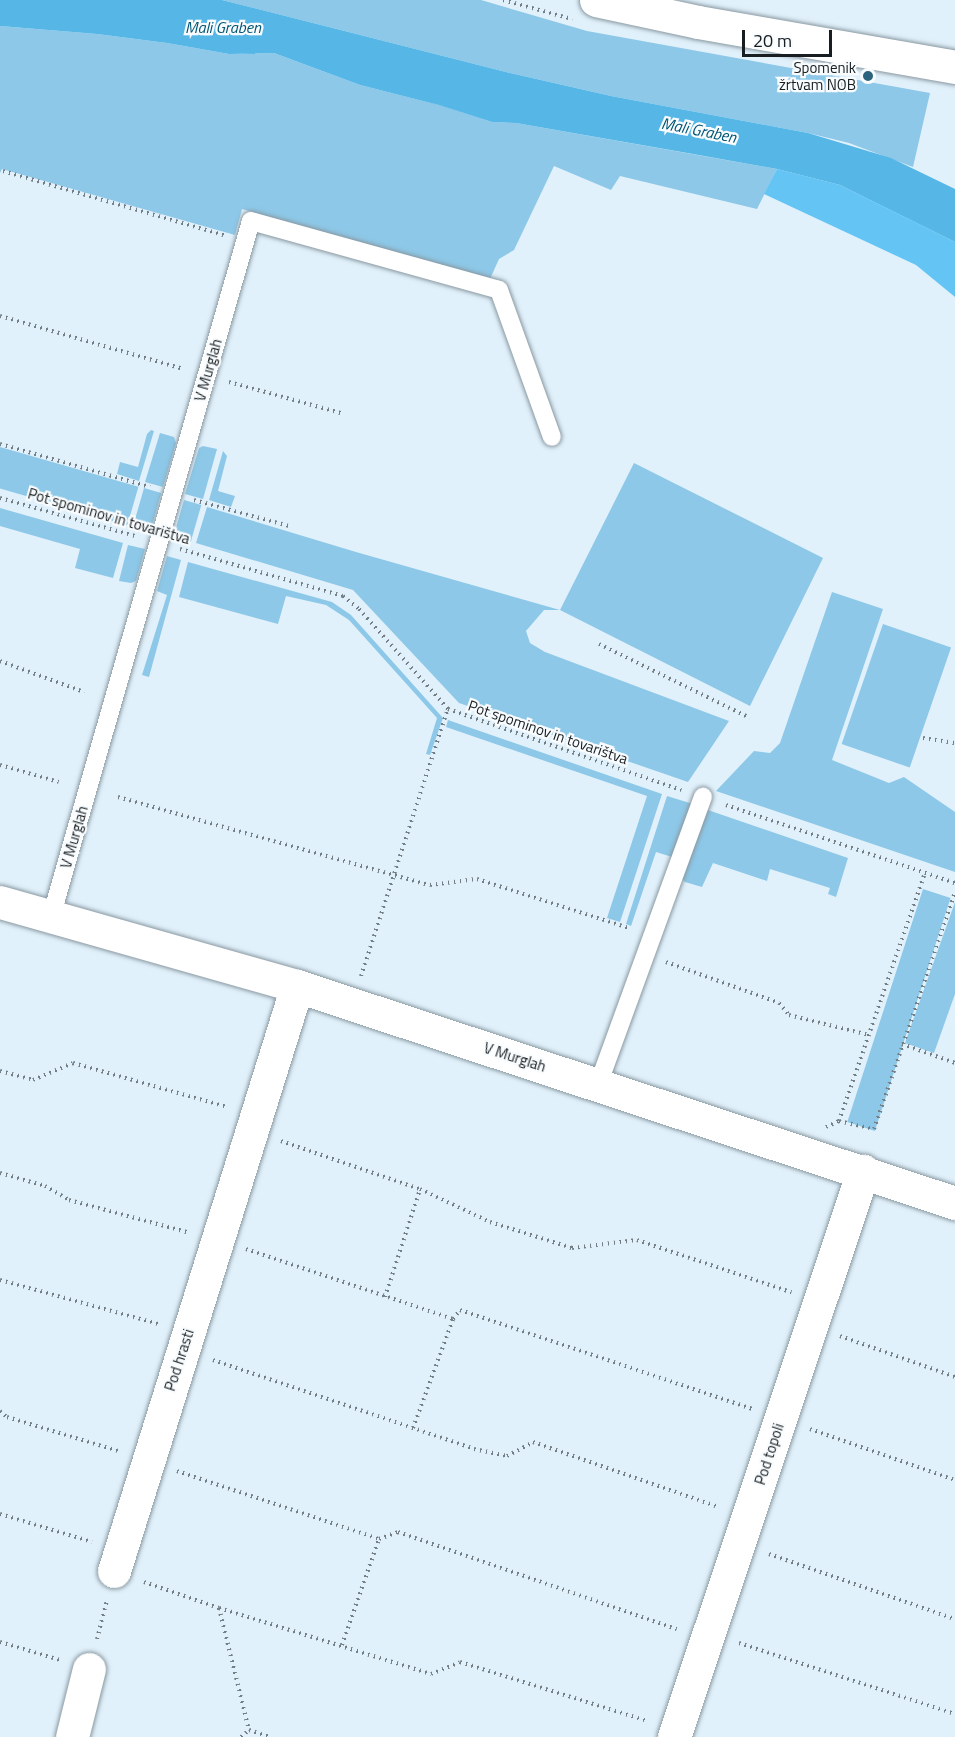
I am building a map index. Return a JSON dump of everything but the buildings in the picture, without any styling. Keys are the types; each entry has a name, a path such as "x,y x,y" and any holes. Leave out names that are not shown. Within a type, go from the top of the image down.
{"street":[{"path":"596,0 698,22 955,67"},
{"name":"V Murglah","path":"0,902 297,986 955,1203"},
{"name":"Pod hrasti","path":"116,1560 297,986"},
{"name":"Pod topoli","path":"676,1734 863,1172"},
{"path":"72,1737 89,1669"}],"lane":[{"name":"V Murglah","path":"51,917 251,221 499,291 552,437"},
{"path":"598,1085 703,797"}],"path":[{"path":"3,171 245,240"},
{"path":"0,316 341,413"},
{"path":"0,444 289,526"},
{"name":"Pot spominov in tovarištva","path":"0,498 337,594 351,601 448,709 955,883"},
{"path":"599,644 750,718"},
{"path":"0,661 84,692"},
{"path":"358,985 448,709"},
{"path":"923,738 955,743"},
{"path":"0,765 59,782"},
{"path":"118,797 430,885 477,879 653,936"},
{"path":"839,1120 925,872"},
{"path":"822,1128 839,1120 874,1129 955,893"},
{"path":"646,955 779,1003 789,1015 868,1035"},
{"path":"902,1044 955,1063"},
{"path":"0,1071 33,1080 73,1063 254,1123 355,1168 420,1189 490,1222 572,1248 637,1240 816,1314 955,1377"},
{"path":"0,1173 45,1186 69,1200 217,1240 453,1320"},
{"path":"385,1297 420,1189"},
{"path":"0,1280 185,1341 474,1449 507,1456 533,1442 955,1619"},
{"path":"413,1428 453,1320 460,1310 955,1480"},
{"path":"0,1411 7,1416 379,1539 398,1532 708,1636 955,1714"},
{"path":"0,1514 116,1560 219,1608 430,1674 460,1662 676,1734"},
{"path":"342,1645 379,1539"},
{"path":"0,1642 89,1669 116,1560"},
{"path":"219,1608 249,1730"},
{"path":"241,1737 249,1730"},
{"path":"249,1730 270,1737"}],"shaded area":[{"path":"222,0 481,0 587,31 930,93 913,167 849,143 808,133 611,96 506,72"},
{"path":"0,26 97,34 229,54 274,53 360,85 440,105 492,122 516,123 777,169 757,209 620,176 611,190 554,166 514,250 499,259 490,279 242,209 235,235 2,169 0,173"},
{"path":"777,169 840,185 955,242 955,297 916,265 764,194"},
{"path":"151,430 154,431 139,481 117,474 120,462 138,467 147,434"},
{"path":"160,433 174,437 176,443 163,487 145,482"},
{"path":"203,446 217,449 203,499 185,494 199,448"},
{"path":"0,447 138,487 127,525 0,489"},
{"path":"223,451 227,456 218,491 235,496 231,507 209,500"},
{"path":"634,463 823,558 750,706 560,610"},
{"path":"144,488 161,493 151,530 133,525"},
{"path":"184,500 201,505 191,541 174,537"},
{"path":"207,507 560,610 544,610 526,631 530,643 545,652 729,721 688,782 459,703 353,590 196,543"},
{"path":"0,508 123,543 113,578 75,568 80,549 0,526"},
{"path":"128,545 145,549 136,581 131,583 119,581"},
{"path":"167,556 181,560 149,677 142,675 167,595 157,591"},
{"path":"188,562 332,602 351,615 443,718 430,755 426,754 437,718 349,620 326,605 286,596 278,624 179,597"},
{"path":"832,592 883,609 832,760 889,783 904,777 955,812 955,872 716,791 754,751 770,753 780,743"},
{"path":"883,624 951,647 910,768 842,744"},
{"path":"448,720 662,794 620,922 607,918 647,796 446,727"},
{"path":"667,796 693,804 672,857 656,852 631,926 626,924"},
{"path":"705,809 848,858 836,897 828,894 830,888 770,869 767,881 713,863 702,887 685,882 682,879"},
{"path":"923,889 951,898 875,1131 847,1122"},
{"path":"955,902 955,994 934,1053 905,1043"}],"water":[{"name":"Mali Graben","path":"0,0 222,0 506,72 611,96 808,133 891,158 955,189 955,242 840,185 777,169 516,123 492,122 439,105 360,85 274,53 229,54 97,34 0,26"}],"place":[{"name":"Spomenik žrtvam NOB","path":"868,76"}]}
